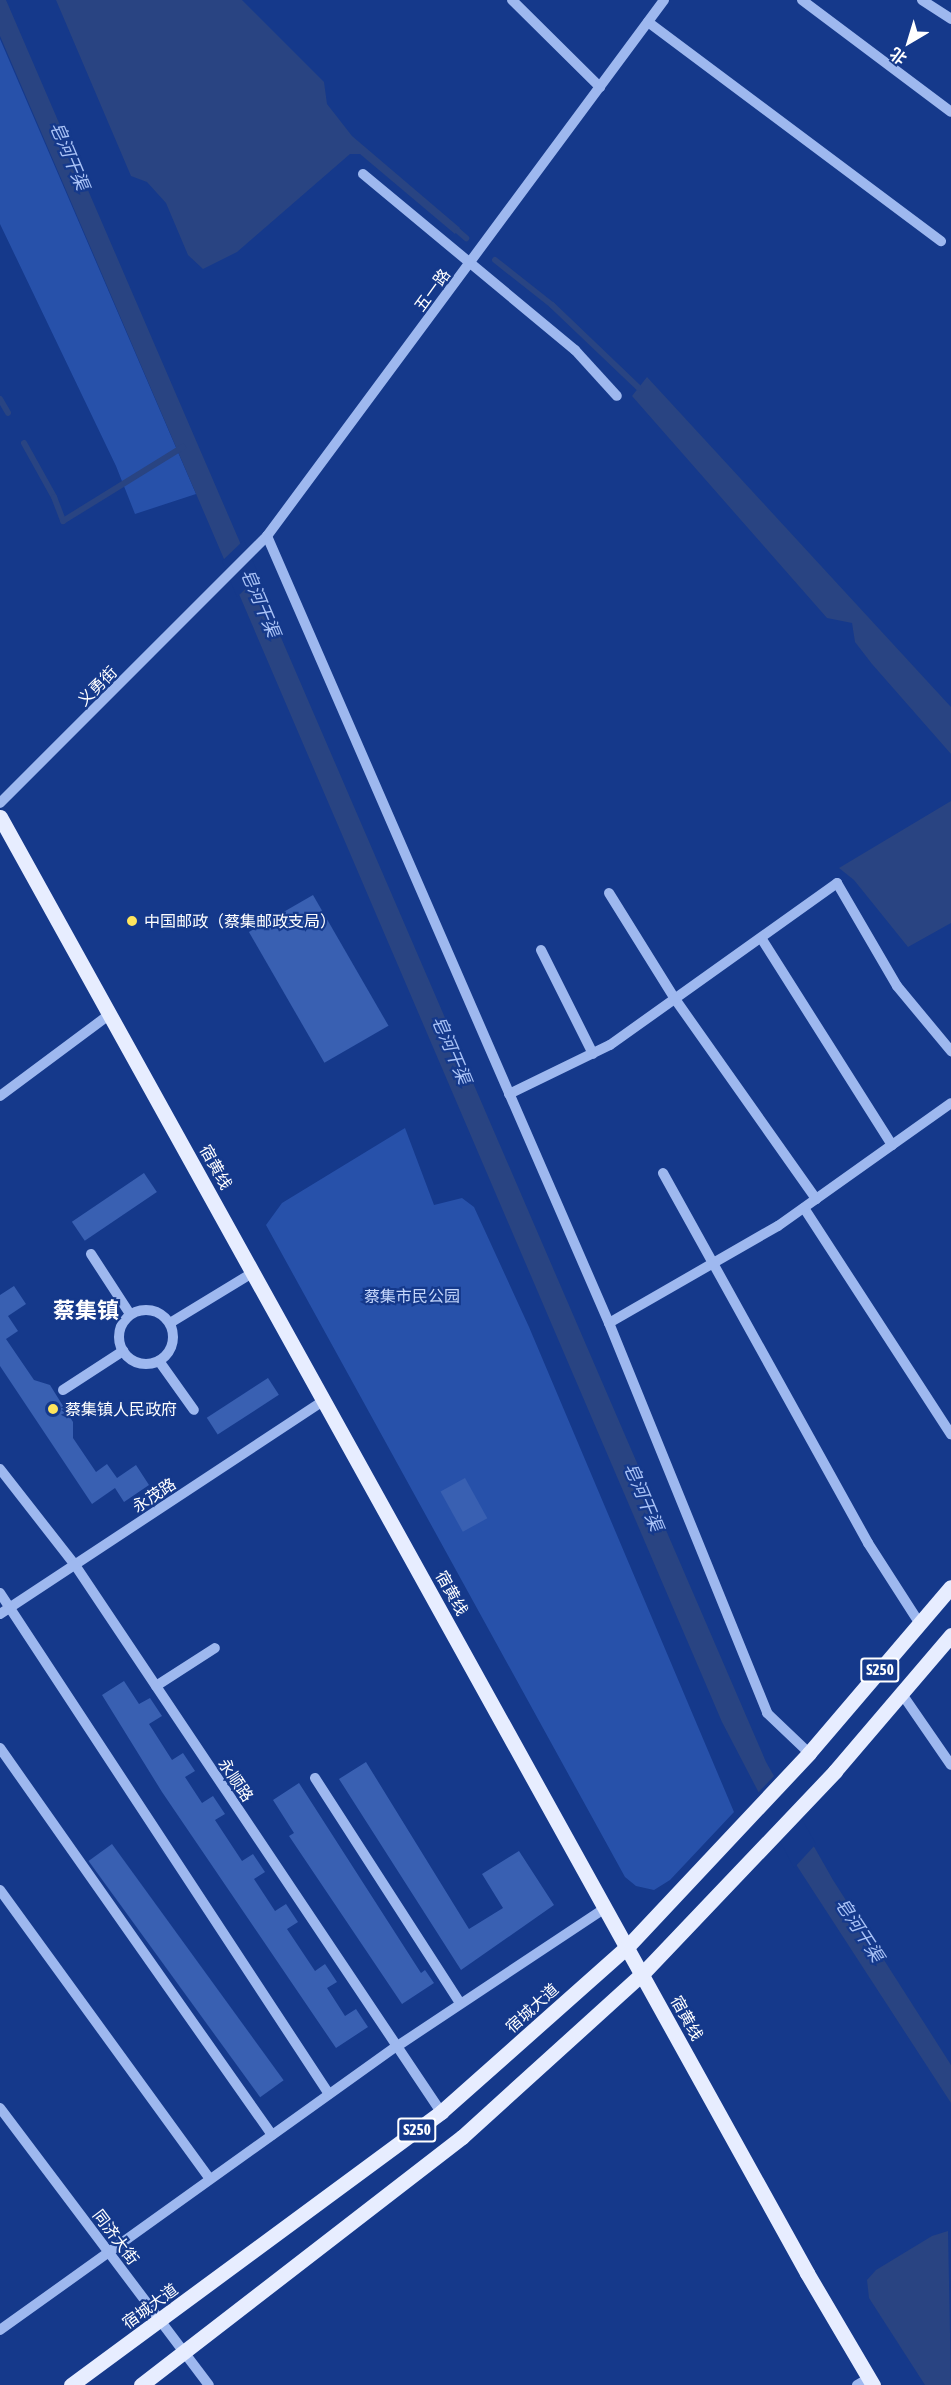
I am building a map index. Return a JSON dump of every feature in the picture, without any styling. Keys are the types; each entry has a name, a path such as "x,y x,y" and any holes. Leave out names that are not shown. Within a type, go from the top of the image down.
{"main road":[{"name":"宿黄线","path":"0,817 325,1400 866,2383"},
{"name":"宿城大道","path":"71,2385 162,2321 441,2112 627,1947 809,1753 951,1587"},
{"name":"S250","path":"141,2385 186,2354 462,2138 642,1974 835,1771 951,1635"}],"street":[{"path":"512,0 600,87"},
{"name":"五一路","path":"216,591 267,536 664,0"},
{"path":"802,0 951,111"},
{"path":"922,0 951,19"},
{"path":"648,22 941,241"},
{"path":"363,174 575,350 617,396"},
{"path":"267,536 609,1323 767,1713 809,1753"},
{"name":"义勇街","path":"0,803 216,591"},
{"path":"509,1094 593,1054 675,999 837,883 897,986 951,1051"},
{"path":"609,893 675,999 816,1199"},
{"path":"760,938 892,1145"},
{"path":"541,950 593,1054"},
{"path":"0,1096 110,1014"},
{"path":"609,1323 804,1208 951,1103"},
{"path":"663,1173 715,1262 868,1543 920,1624"},
{"path":"804,1208 951,1434"},
{"path":"91,1254 129,1314"},
{"path":"170,1323 254,1272"},
{"path":"123,1352 120,1329 129,1314 149,1309 170,1323"},
{"path":"123,1352 142,1364 159,1361 171,1348 170,1323"},
{"path":"63,1390 123,1352"},
{"path":"159,1361 194,1410"},
{"name":"永茂路","path":"0,1614 325,1400"},
{"name":"永顺路","path":"0,1469 75,1565 441,2112"},
{"path":"0,1593 329,2094"},
{"path":"156,1686 215,1648"},
{"path":"902,1694 951,1765"},
{"path":"0,1748 272,2135"},
{"path":"315,1778 460,2003"},
{"path":"0,1890 210,2179"},
{"path":"0,2330 107,2251 396,2047 605,1908"},
{"name":"同济大街","path":"0,2108 209,2385"}],"green space":[{"path":"0,39 196,494 135,514 116,466 0,224"},
{"name":"蔡集市民公园","path":"405,1128 434,1205 462,1198 474,1207 529,1327 734,1812 670,1880 654,1890 636,1886 625,1877 266,1225 282,1203"}],"water":[{"name":"皂河干渠","path":"0,0 6,0 766,1762 833,1880 951,2065 951,2103 797,1866 722,1722 0,36"},
{"path":"56,0 242,0 324,82 327,104 352,136 460,228 455,234 360,154 350,154 237,252 203,269 188,255 166,203 147,182 131,176"},
{"path":"647,377 951,707 951,754 855,642 852,623 827,618 632,396"},
{"path":"951,801 951,923 908,947 854,880 839,868"},
{"path":"948,2231 951,2385 925,2385 869,2298 867,2280 876,2270 932,2236"}],"pier":[{"path":"244,540 259,576 237,597 222,561"},
{"path":"776,1774 816,1844 794,1868 756,1795"}],"building":[{"path":"313,895 388,1026 324,1063 249,932"},
{"path":"144,1173 157,1192 85,1241 72,1222"},
{"path":"14,1286 26,1304 8,1316 18,1331 6,1339 34,1380 50,1385 73,1422 73,1438 96,1472 107,1464 117,1478 136,1465 149,1485 124,1502 115,1488 92,1504 0,1366 0,1295"},
{"path":"268,1378 279,1395 218,1435 207,1418"},
{"path":"465,1478 487,1518 463,1532 441,1492"},
{"path":"124,1681 139,1704 150,1698 162,1716 149,1724 172,1760 183,1753 195,1771 185,1777 202,1803 213,1796 225,1814 215,1820 242,1861 253,1854 265,1872 254,1879 275,1911 286,1904 298,1922 287,1929 315,1971 325,1964 337,1982 327,1988 345,2016 356,2009 368,2027 336,2048 162,1792 102,1695"},
{"path":"366,1762 469,1929 503,1908 482,1874 519,1851 554,1905 461,1970 339,1779"},
{"path":"299,1783 421,1973 425,1970 434,1983 402,2004 289,1836 294,1833 273,1800"},
{"path":"112,1844 284,2080 260,2097 89,1861"}],"waterway":[{"path":"458,231 466,238"},
{"path":"495,260 552,305 639,388"},
{"path":"0,399 8,413"},
{"path":"24,443 54,497 63,521 183,447"}],"place":[{"name":"中国邮政（蔡集邮政支局）","path":"132,921"},
{"name":"蔡集镇人民政府","path":"53,1409"}],"district":[{"name":"蔡集镇","path":"86,1311"}]}
